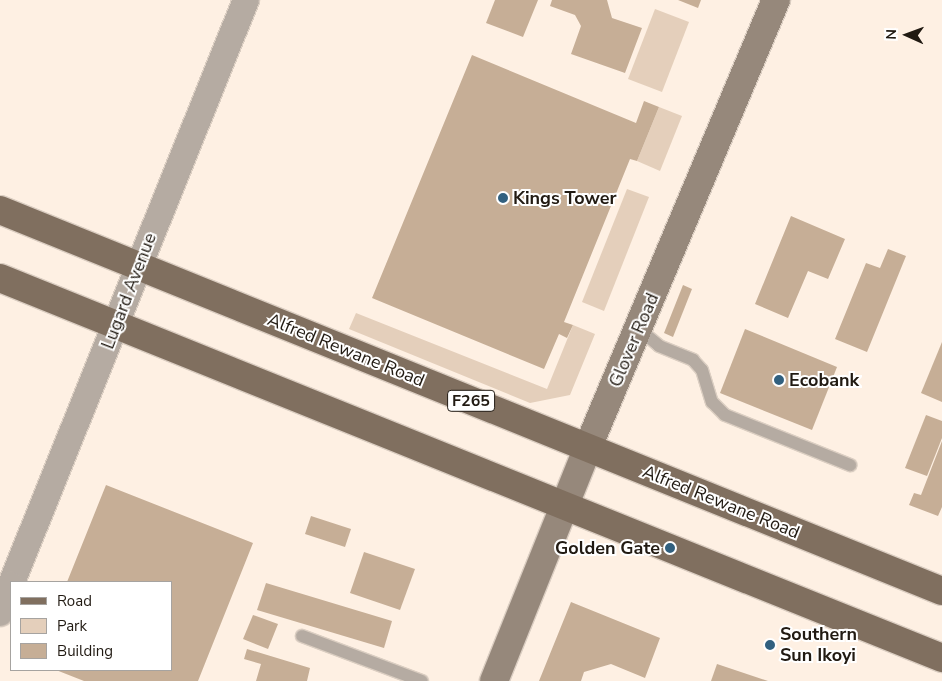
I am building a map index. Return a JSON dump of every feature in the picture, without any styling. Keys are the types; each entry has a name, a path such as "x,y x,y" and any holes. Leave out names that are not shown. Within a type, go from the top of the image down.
{"main road":[{"name":"Alfred Rewane Road","path":"0,210 942,592"},
{"path":"0,278 942,658"}],"street":[{"name":"Lugard Avenue","path":"13,581 246,0"},
{"name":"Glover Road","path":"494,681 564,504 776,0"},
{"name":"Lugard Avenue","path":"0,613 10,588"}],"lane":[{"path":"639,329 659,346 693,360 702,370 712,402 725,415 850,465"},
{"path":"302,636 422,681"}],"green space":[{"path":"655,9 689,22 662,92 628,79"},
{"path":"659,107 682,116 660,171 637,161"},
{"path":"627,189 649,197 604,311 582,302"},
{"path":"356,313 547,389 573,325 595,334 570,395 530,403 349,329"}],"building":[{"path":"495,0 538,0 523,37 486,23"},
{"path":"552,0 607,0 612,18 642,28 625,73 571,54 581,26 575,15 550,6"},
{"path":"678,0 701,0 698,8"},
{"name":"Kings Tower","path":"472,55 636,123 644,101 659,107 637,161 630,159 564,322 573,325 567,338 559,334 544,369 372,298"},
{"path":"791,216 845,239 828,279 808,271 788,318 755,304"},
{"path":"888,249 906,256 867,352 835,339 866,263 880,268"},
{"path":"683,285 692,289 673,337 664,333"},
{"name":"Ecobank","path":"745,329 837,367 812,430 720,393"},
{"path":"942,342 942,402 921,393"},
{"path":"926,415 942,421 942,438 927,476 905,468"},
{"path":"942,441 942,507 938,516 909,505 914,493 921,495"},
{"path":"106,485 253,543 198,681 84,681 59,671 172,671 172,581 67,581"},
{"path":"311,516 351,529 345,547 305,534"},
{"path":"364,552 415,569 400,610 350,593"},
{"path":"266,583 392,621 384,648 257,610"},
{"path":"571,602 660,638 645,678 611,664 584,672 581,681 539,681"},
{"path":"253,615 278,624 268,649 243,639"},
{"path":"247,649 310,668 307,681 256,681 261,664 244,659"},
{"path":"717,664 768,681 711,681"}],"place":[{"name":"Kings Tower","path":"503,198"},
{"name":"Ecobank","path":"779,380"},
{"name":"Golden Gate","path":"670,548"},
{"name":"Southern Sun Ikoyi","path":"770,645"}]}
